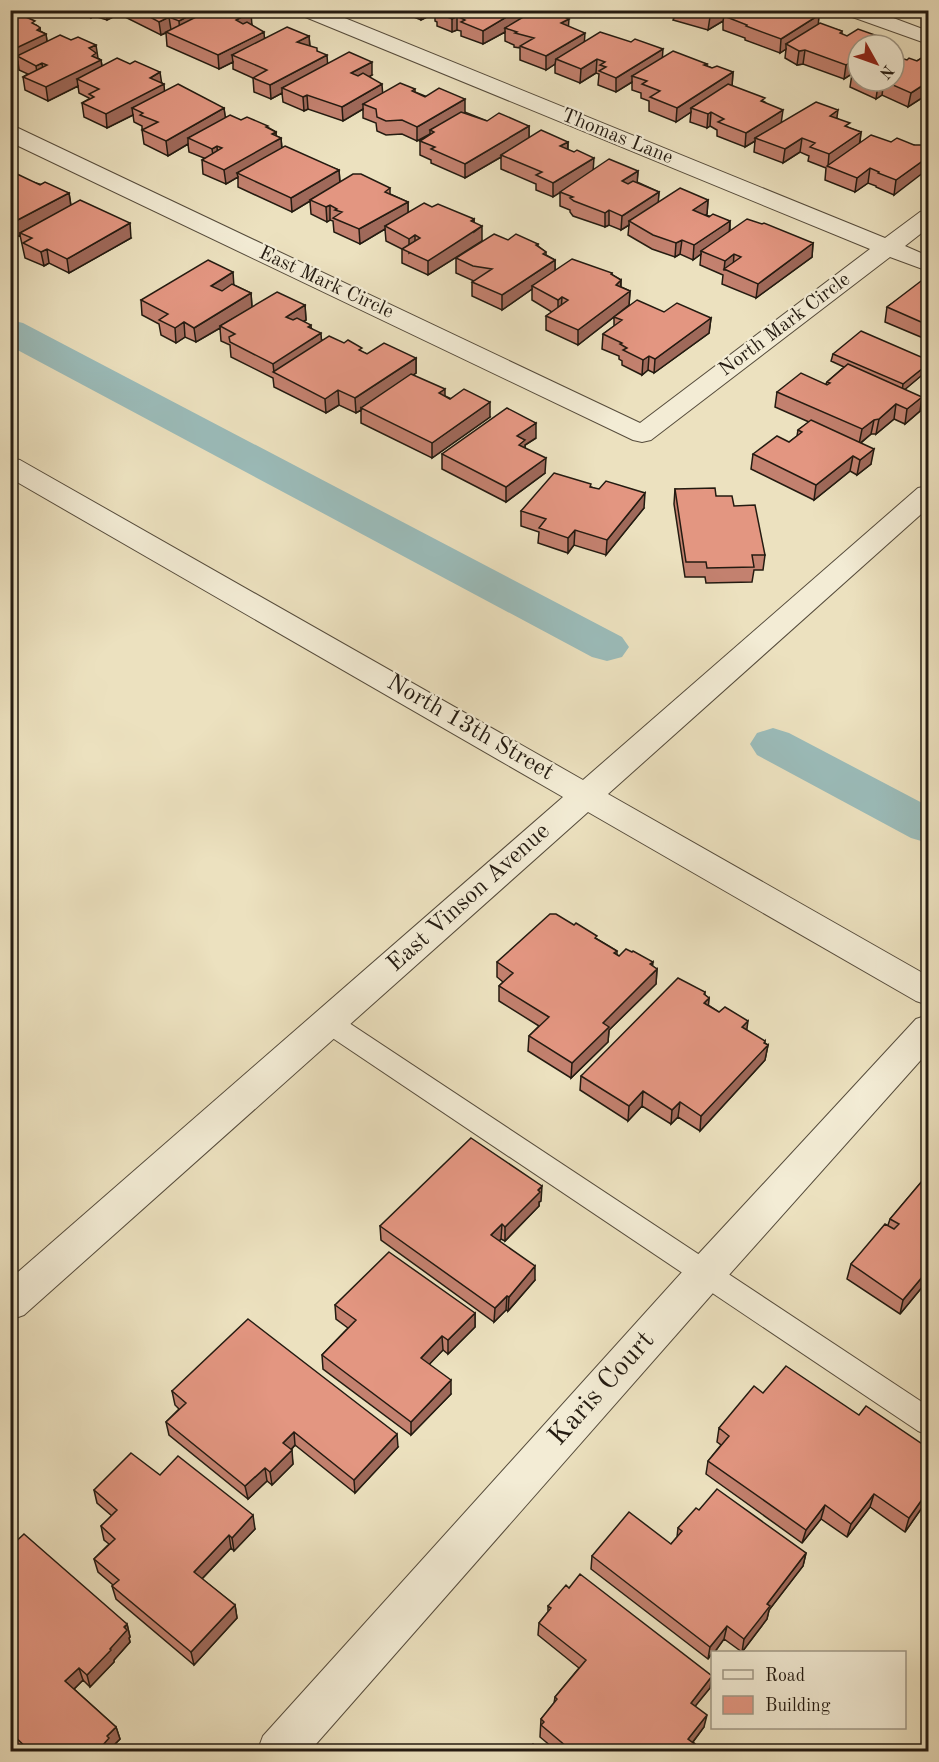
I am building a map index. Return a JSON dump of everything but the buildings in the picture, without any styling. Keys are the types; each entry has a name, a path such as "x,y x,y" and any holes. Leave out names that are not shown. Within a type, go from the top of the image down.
{"street":[{"name":"Thomas Lane","path":"305,10 928,264"},
{"path":"851,10 928,38"},
{"name":"East Mark Circle","path":"10,133 642,434"},
{"name":"North Mark Circle","path":"642,434 928,217"},
{"name":"North 13th Street","path":"10,466 928,992"},
{"name":"East Vinson Avenue","path":"10,1303 928,494"},
{"name":"Karis Court","path":"279,1752 706,1273 928,1029"}],"lane":[{"path":"328,1022 928,1422"}],"waterway":[{"path":"10,331 607,647"},
{"path":"773,744 928,826"}]}
